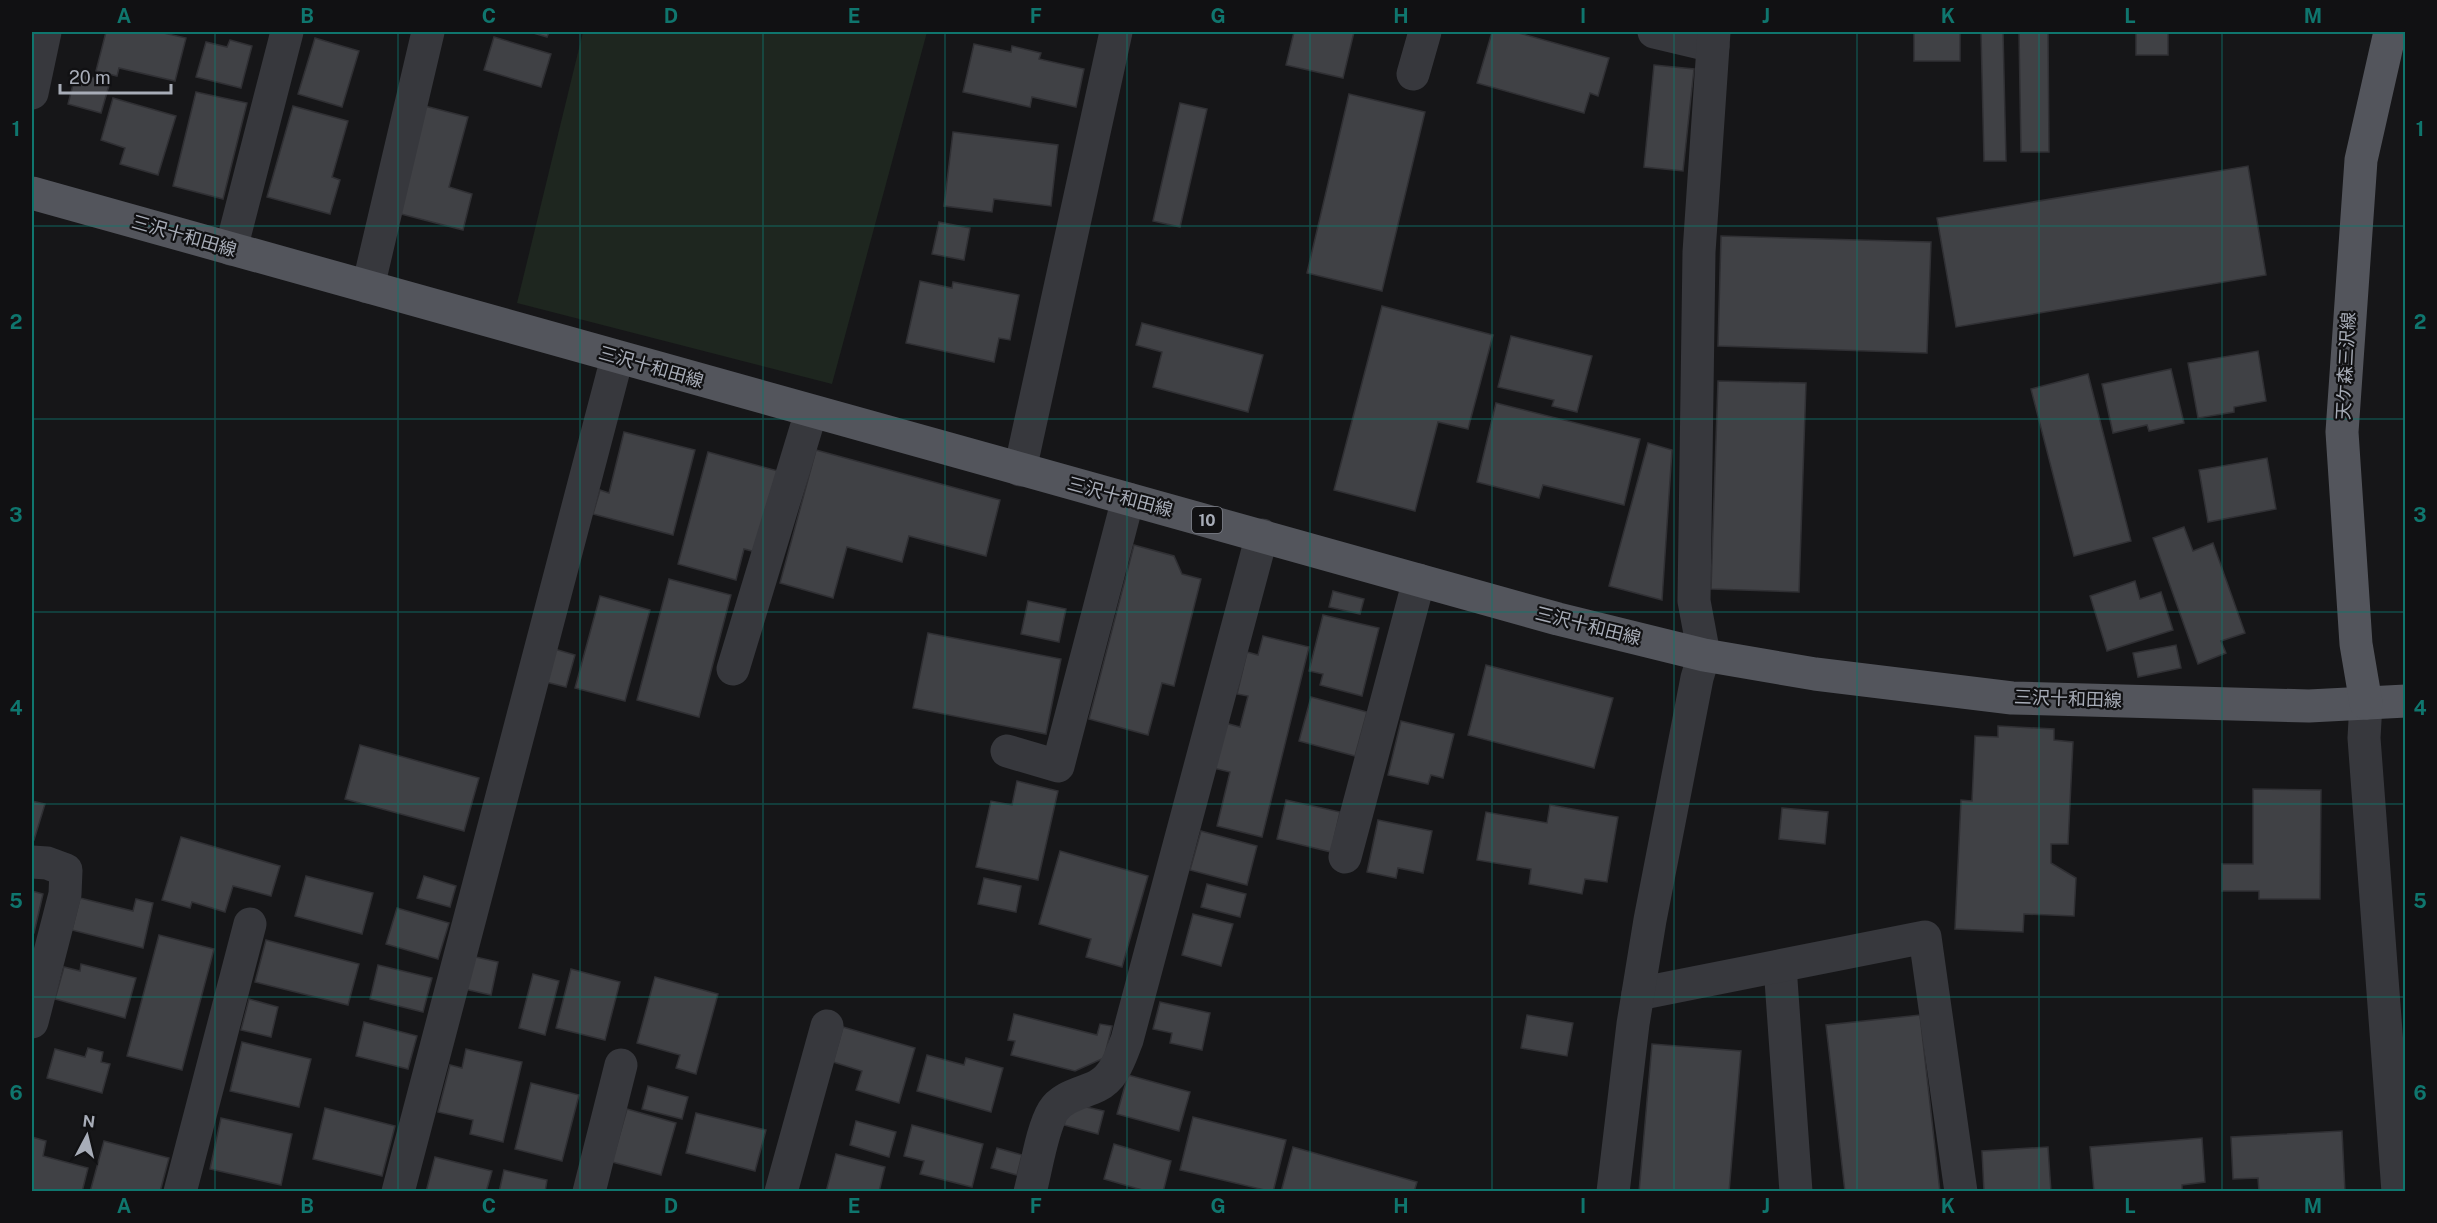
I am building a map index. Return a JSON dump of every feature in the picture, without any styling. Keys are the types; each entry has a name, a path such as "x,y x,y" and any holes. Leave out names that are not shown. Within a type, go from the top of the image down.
{"main road":[{"name":"天ケ森三沢線","path":"2366,703 2356,644 2342,432 2361,160 2390,32"},
{"name":"三沢十和田線","path":"32,193 1558,619 1704,655 1815,674 2012,698 2309,706 2406,701"}],"street":[{"path":"32,93 45,32"},
{"path":"231,249 287,32"},
{"path":"368,287 428,32"},
{"path":"1020,470 1116,32"},
{"path":"1413,74 1425,32"},
{"path":"1613,1191 1638,994 1650,920 1697,678 1704,655 1694,589 1700,252 1713,39 1654,32"},
{"path":"398,1191 617,358"},
{"path":"733,669 811,412"},
{"path":"1008,752 1058,766 1128,499"},
{"path":"1030,1191 1044,1135 1054,1110 1073,1095 1099,1085 1115,1069 1127,1040 1262,535"},
{"path":"1345,857 1419,580"},
{"path":"2366,703 2364,738 2398,1191"},
{"path":"32,862 47,863 66,870 65,894 32,1022"},
{"path":"180,1191 250,924"},
{"path":"1638,994 1925,937 1961,1191"},
{"path":"1780,966 1796,1191"},
{"path":"781,1191 827,1026"},
{"path":"589,1191 621,1065"}],"shaded area":[{"path":"583,32 927,32 832,384 517,303"}],"building":[{"path":"106,32 159,32 186,38 175,81 119,68 117,76 96,71"},
{"path":"530,32 549,32 547,37"},
{"path":"1294,32 1354,32 1343,78 1286,65"},
{"path":"1492,32 1515,32 1609,58 1598,96 1590,93 1584,113 1477,83"},
{"path":"1914,32 1960,32 1960,61 1914,61"},
{"path":"1981,32 2003,32 2006,161 1984,161"},
{"path":"2019,32 2048,32 2049,152 2021,152"},
{"path":"2136,32 2168,32 2168,55 2136,55"},
{"path":"494,37 551,54 541,87 484,70"},
{"path":"315,38 359,51 342,107 298,94"},
{"path":"230,40 252,46 241,88 196,77 206,42 227,47"},
{"path":"974,44 1011,52 1012,46 1041,53 1039,59 1084,69 1076,107 1032,97 1030,107 963,92"},
{"path":"1654,65 1694,69 1683,171 1644,167"},
{"path":"76,73 110,82 101,113 68,104"},
{"path":"196,92 247,103 223,199 173,186"},
{"path":"1349,94 1425,112 1382,291 1307,273"},
{"path":"113,98 176,116 158,175 120,164 125,148 101,140"},
{"path":"1180,103 1207,109 1180,227 1153,221"},
{"path":"293,106 348,121 332,177 340,180 330,214 267,197"},
{"path":"425,106 468,117 449,187 472,194 463,230 397,213"},
{"path":"953,132 1058,145 1051,206 994,199 992,212 944,206"},
{"path":"2248,166 2266,275 1956,327 1937,218"},
{"path":"939,222 970,228 964,260 932,254"},
{"path":"1721,236 1931,242 1927,353 1718,346"},
{"path":"920,281 952,288 953,282 1019,295 1010,340 999,338 994,362 906,343"},
{"path":"1382,306 1493,335 1468,429 1438,422 1415,511 1334,490"},
{"path":"1142,323 1263,355 1248,412 1153,387 1162,352 1136,345"},
{"path":"1511,336 1592,356 1577,412 1552,406 1554,400 1498,387"},
{"path":"2258,351 2266,401 2234,407 2234,412 2198,418 2188,363"},
{"path":"2171,369 2184,423 2149,431 2147,425 2113,433 2102,384"},
{"path":"2088,374 2131,541 2074,556 2031,389"},
{"path":"1718,381 1806,383 1799,592 1711,589"},
{"path":"1496,403 1640,439 1624,505 1543,485 1539,498 1477,482"},
{"path":"624,432 695,450 673,535 593,514 600,490 609,493"},
{"path":"1648,443 1672,450 1662,600 1609,586"},
{"path":"816,450 1000,500 986,556 909,536 902,562 847,547 833,598 780,583"},
{"path":"708,452 778,471 756,552 744,549 736,580 678,564"},
{"path":"2267,458 2276,509 2208,522 2199,470"},
{"path":"2184,527 2193,551 2213,543 2245,633 2221,641 2226,653 2198,664 2153,538"},
{"path":"1134,545 1174,556 1182,574 1201,579 1174,686 1162,683 1148,735 1089,719"},
{"path":"669,579 731,595 699,717 637,700"},
{"path":"2135,581 2140,599 2161,592 2173,630 2107,651 2090,596"},
{"path":"1333,591 1364,599 1360,614 1329,607"},
{"path":"600,596 650,610 625,701 575,688"},
{"path":"1028,601 1066,609 1059,642 1021,634"},
{"path":"1323,615 1379,628 1362,696 1320,685 1323,674 1309,671"},
{"path":"928,633 1061,659 1046,734 913,708"},
{"path":"1263,636 1309,647 1262,837 1217,826 1230,772 1213,768 1225,723 1240,727 1248,696 1237,694 1247,652 1258,655"},
{"path":"2176,645 2181,668 2138,677 2133,653"},
{"path":"551,648 575,655 566,687 542,681"},
{"path":"1486,665 1613,698 1594,768 1468,735"},
{"path":"1311,697 1367,712 1355,756 1299,741"},
{"path":"1401,721 1454,734 1443,778 1431,775 1428,784 1388,775"},
{"path":"1998,726 2054,729 2054,740 2073,742 2068,844 2051,844 2051,863 2076,878 2074,916 2024,914 2023,932 1955,929 1961,800 1972,801 1975,736 1998,737"},
{"path":"360,745 479,778 464,831 345,799"},
{"path":"1017,781 1058,791 1038,880 976,867 991,801 1012,805"},
{"path":"2253,789 2321,790 2320,899 2259,899 2259,891 2222,891 2222,864 2253,864"},
{"path":"1286,800 1340,812 1331,852 1277,839"},
{"path":"32,801 45,804 34,840 32,839"},
{"path":"1550,805 1618,817 1607,882 1585,879 1582,894 1529,884 1531,869 1477,860 1486,812 1547,823"},
{"path":"1782,808 1828,812 1825,844 1779,839"},
{"path":"1378,820 1432,831 1423,873 1398,868 1396,878 1367,872"},
{"path":"1201,831 1257,846 1247,885 1190,870"},
{"path":"181,837 280,866 271,896 233,886 225,912 192,902 190,908 162,900"},
{"path":"1060,851 1148,876 1122,967 1086,957 1091,939 1039,924"},
{"path":"306,876 373,893 362,934 295,916"},
{"path":"424,876 456,886 450,907 417,898"},
{"path":"984,878 1021,886 1016,912 978,904"},
{"path":"1207,884 1246,894 1240,917 1201,907"},
{"path":"32,891 43,894 34,933 32,933"},
{"path":"80,898 133,911 136,899 153,903 143,948 72,930"},
{"path":"397,908 449,923 438,959 386,944"},
{"path":"1193,914 1233,924 1221,966 1182,955"},
{"path":"159,935 214,949 182,1070 127,1056"},
{"path":"266,940 359,964 348,1005 255,982"},
{"path":"467,955 498,962 491,995 460,988"},
{"path":"81,964 136,978 125,1018 55,999 64,967 80,971"},
{"path":"378,965 432,978 423,1012 370,999"},
{"path":"571,969 620,982 605,1040 556,1028"},
{"path":"533,974 559,981 545,1035 519,1028"},
{"path":"655,977 718,994 696,1074 676,1068 680,1055 637,1043"},
{"path":"249,999 278,1007 271,1037 241,1030"},
{"path":"1160,1002 1210,1013 1202,1050 1170,1043 1172,1033 1153,1029"},
{"path":"1014,1014 1097,1035 1100,1024 1112,1026 1104,1058 1075,1071 1011,1055 1015,1041 1008,1040"},
{"path":"1527,1015 1573,1023 1567,1056 1521,1048"},
{"path":"1920,1015 1940,1192 1845,1192 1826,1025"},
{"path":"364,1022 417,1036 408,1069 356,1056"},
{"path":"843,1027 915,1048 899,1103 856,1090 862,1071 833,1062"},
{"path":"242,1042 311,1059 299,1107 230,1091"},
{"path":"1652,1044 1741,1051 1729,1192 1639,1192"},
{"path":"88,1048 103,1052 101,1062 110,1064 102,1093 47,1078 55,1049 85,1057"},
{"path":"466,1049 522,1062 503,1142 470,1134 473,1120 438,1112 450,1065 462,1068"},
{"path":"927,1055 964,1065 966,1058 1003,1068 991,1112 917,1091"},
{"path":"1128,1075 1190,1092 1179,1131 1117,1114"},
{"path":"531,1083 579,1095 562,1161 515,1149"},
{"path":"648,1086 688,1097 682,1119 642,1109"},
{"path":"1082,1106 1104,1111 1098,1134 1064,1125 1067,1112"},
{"path":"325,1108 395,1126 382,1176 313,1159"},
{"path":"627,1109 676,1123 661,1175 612,1162"},
{"path":"696,1113 766,1130 755,1171 686,1153"},
{"path":"1193,1117 1286,1140 1273,1192 1180,1170"},
{"path":"221,1118 292,1134 281,1185 210,1169"},
{"path":"856,1121 896,1132 889,1157 850,1145"},
{"path":"912,1125 983,1144 972,1187 920,1174 924,1161 904,1156"},
{"path":"2342,1131 2345,1192 2259,1192 2258,1178 2233,1179 2231,1137"},
{"path":"32,1137 46,1141 43,1156 88,1168 82,1192 32,1192"},
{"path":"2202,1138 2205,1182 2182,1185 2182,1192 2094,1192 2090,1147"},
{"path":"104,1141 169,1158 160,1192 90,1192"},
{"path":"1114,1144 1171,1161 1163,1192 1149,1192 1104,1179"},
{"path":"1293,1147 1417,1182 1414,1192 1281,1192"},
{"path":"2048,1147 2051,1192 1984,1192 1982,1151"},
{"path":"997,1148 1022,1155 1017,1175 991,1168"},
{"path":"836,1154 885,1167 879,1192 826,1192"},
{"path":"435,1157 492,1171 486,1192 426,1192"},
{"path":"504,1170 547,1180 545,1192 499,1192"}]}
